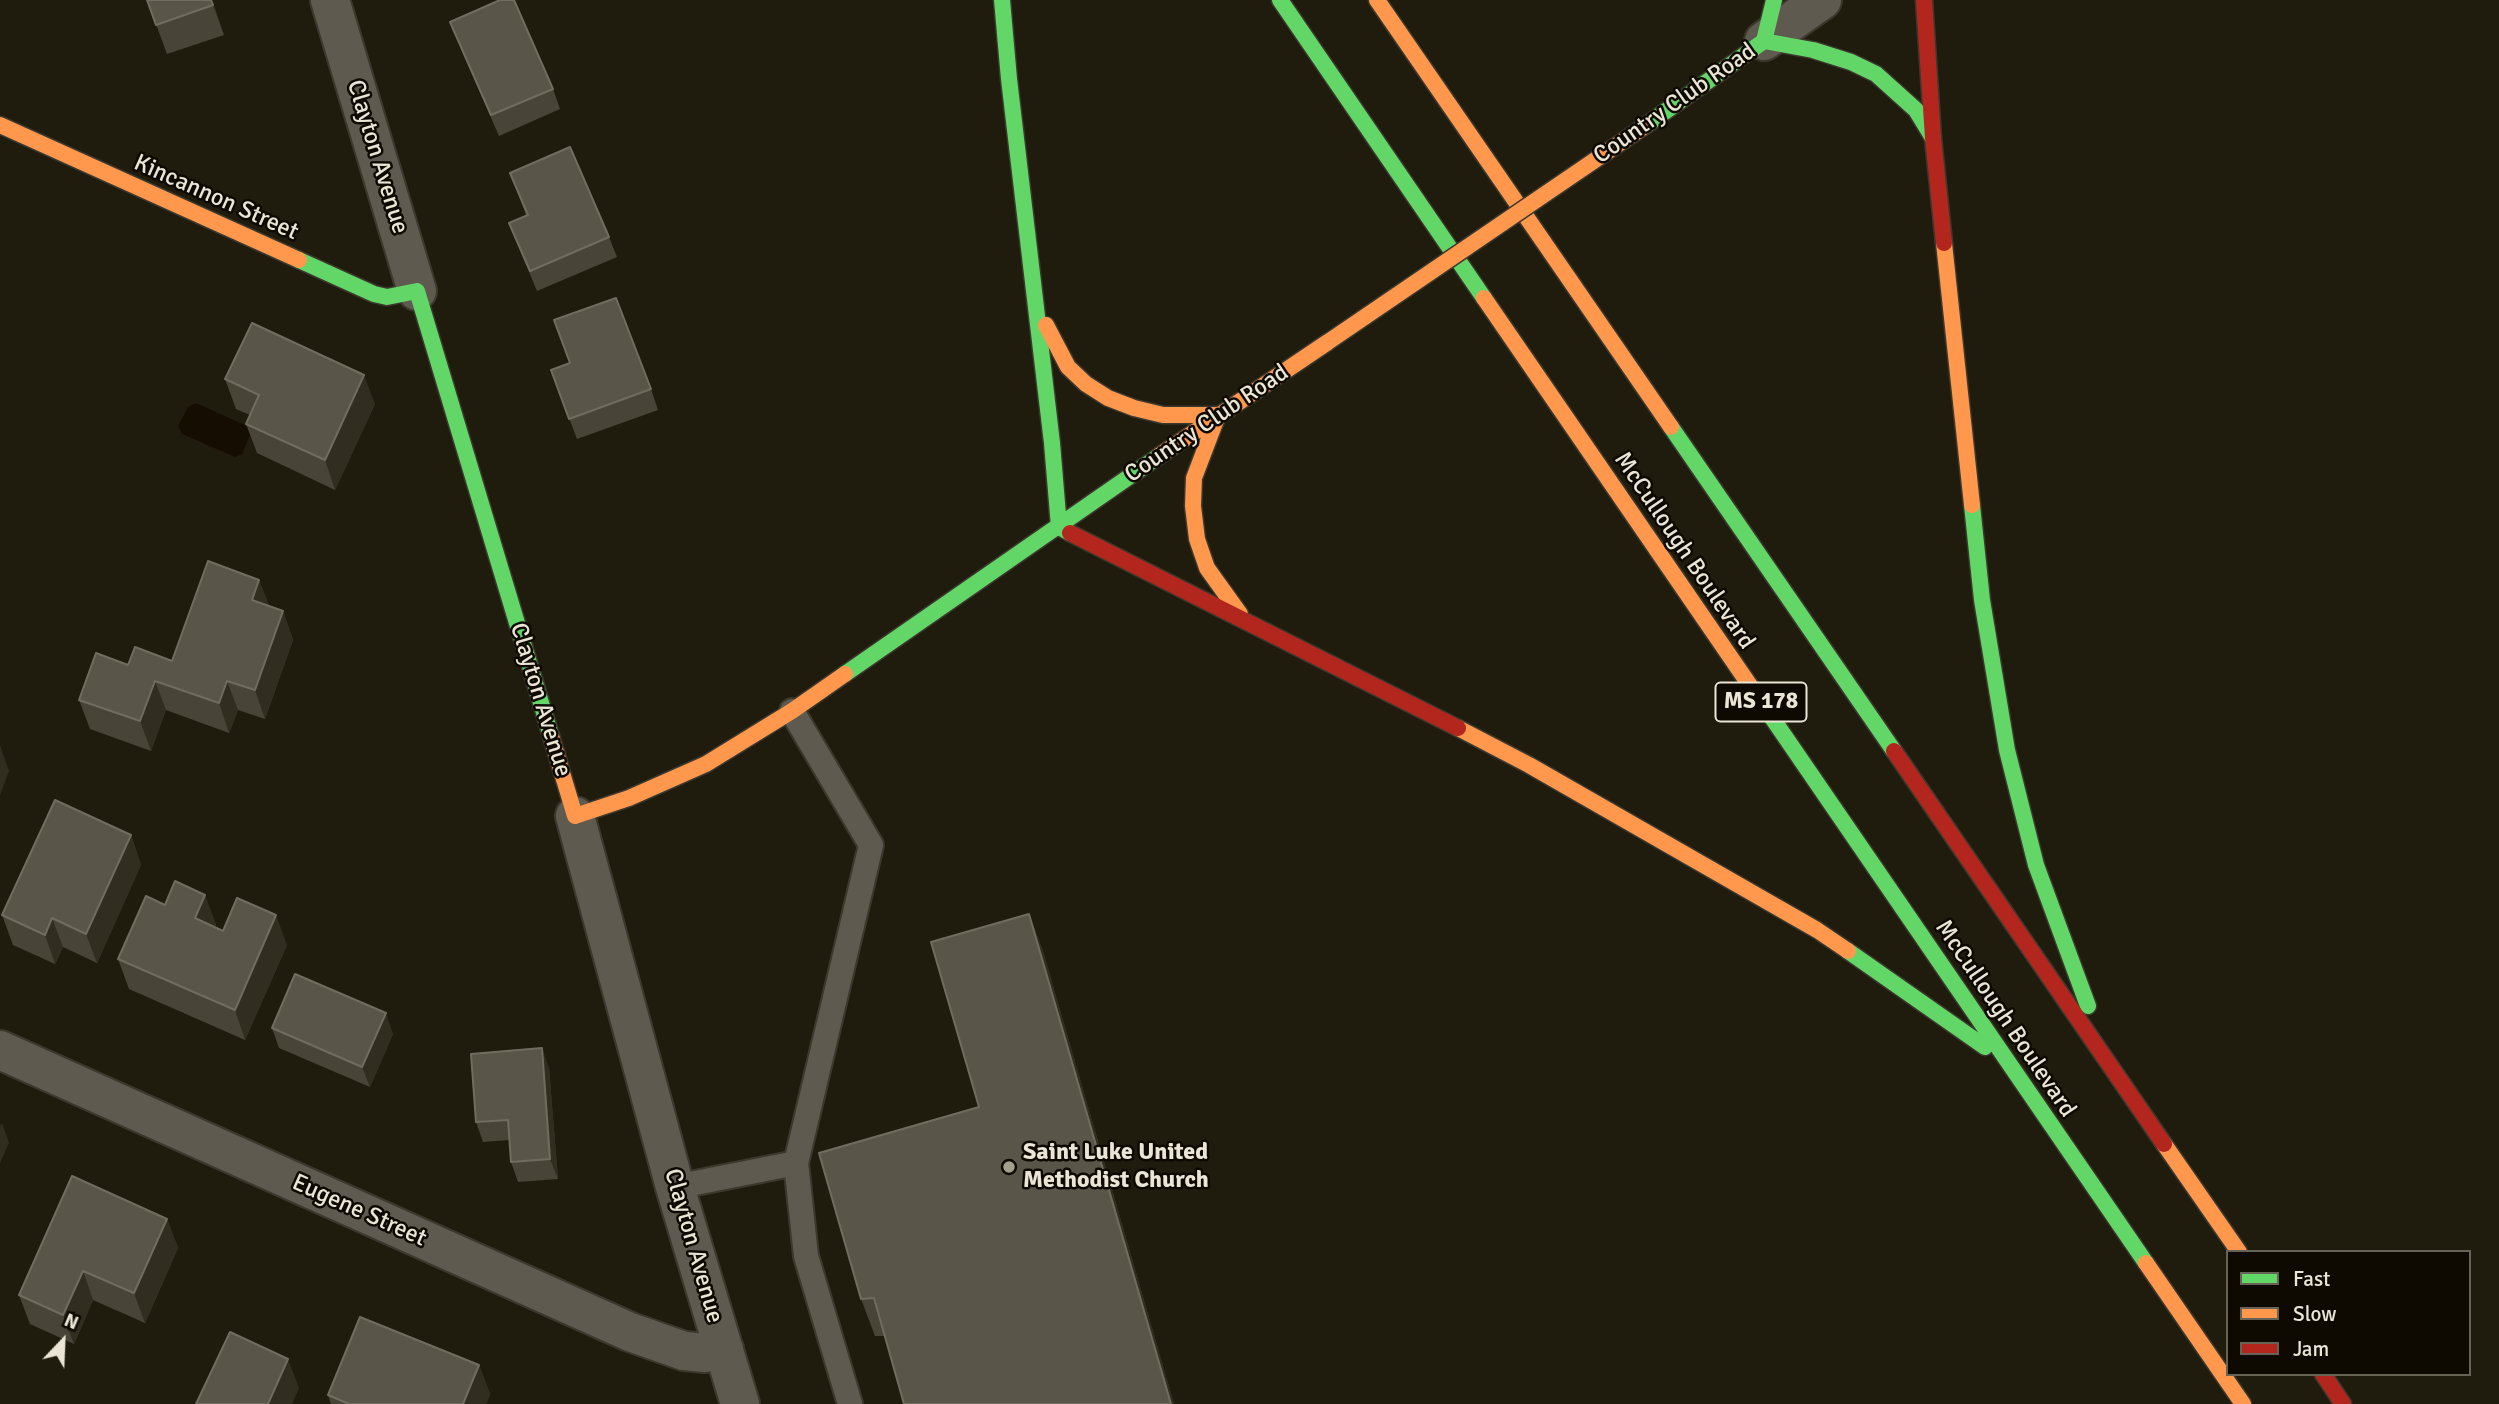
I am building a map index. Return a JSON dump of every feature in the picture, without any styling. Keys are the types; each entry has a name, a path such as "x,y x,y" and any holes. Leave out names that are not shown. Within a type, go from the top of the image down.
{"main road":[{"path":"1002,0 1059,527 1529,765 1817,930 2006,1061"},
{"name":"McCullough Boulevard","path":"1280,0 2243,1404"},
{"name":"MS 178","path":"1377,0 2238,1250"},
{"path":"1774,0 1764,41 1813,50 1851,62 1876,75 1916,110 1933,138"},
{"path":"1924,0 1933,138 1982,600 2007,750 2036,865 2106,1058"},
{"name":"Country Club Road","path":"575,816 629,798 706,764 792,711 1764,41"},
{"name":"Kincannon Street","path":"0,125 374,294 387,297 417,290"},
{"name":"Clayton Avenue","path":"417,290 575,816"},
{"path":"1036,304 1068,367 1086,384 1108,398 1163,415 1219,415 1194,478 1193,506 1207,568 1243,618"},
{"path":"2324,1376 2343,1404"}],"street":[{"name":"Clayton Avenue","path":"330,0 417,290"},
{"name":"Country Club Road","path":"1764,41 1822,0"},
{"name":"Clayton Avenue","path":"575,816 675,1187 740,1404"},
{"name":"Eugene Street","path":"0,1050 630,1332 684,1351 705,1353 723,1349"}],"lane":[{"path":"792,711 871,845 796,1163 806,1256 850,1404"},
{"path":"675,1187 796,1163"}],"shaded area":[{"path":"196,403 247,426 251,433 242,454 235,457 182,434 178,426 188,407"}],"building":[{"path":"147,0 211,0 213,5 156,25"},
{"path":"500,0 514,0 553,89 491,115 450,22"},
{"path":"570,147 609,237 530,271 509,223 528,215 510,173"},
{"path":"616,298 651,389 569,419 551,370 570,363 554,320"},
{"path":"252,323 364,375 325,460 246,424 259,395 225,379"},
{"path":"208,561 259,580 252,600 283,611 255,690 227,681 219,703 155,681 140,721 79,700 96,653 128,665 135,647 172,661"},
{"path":"55,800 131,835 86,934 52,918 45,935 2,915"},
{"path":"175,881 205,895 195,918 223,931 237,898 276,915 235,1010 118,959 146,896 165,905"},
{"name":"Saint Luke United Methodist Church","path":"1029,914 1171,1404 904,1404 874,1298 861,1299 819,1153 979,1107 931,942"},
{"path":"295,974 386,1013 362,1067 272,1028"},
{"path":"542,1048 550,1159 511,1162 508,1120 476,1122 471,1054"},
{"path":"72,1176 167,1219 134,1293 83,1271 63,1315 19,1295"},
{"path":"360,1317 479,1365 463,1404 349,1404 328,1395"},
{"path":"230,1332 288,1359 268,1404 196,1404"}],"traffic: fast":[{"path":"1002,0 1059,527 1070,533"},
{"path":"1280,0 1484,298"},
{"path":"1774,0 1764,41 1813,50 1851,62 1876,74 1916,110 1933,138"},
{"path":"1645,126 1764,41"},
{"path":"299,260 374,294 387,297 417,291 551,736"},
{"path":"1671,427 1894,751"},
{"path":"845,674 1159,456"},
{"path":"1972,505 1982,600 2007,750 2036,865 2088,1006"},
{"path":"1764,706 2146,1263"},
{"path":"1848,951 1985,1047"}],"traffic: slow":[{"path":"1377,0 1671,427"},
{"path":"0,125 299,260"},
{"path":"1328,342 1645,126"},
{"path":"1944,243 1972,505"},
{"path":"1484,298 1764,706"},
{"path":"1046,325 1068,367 1086,384 1108,398 1163,415 1218,415 1194,478 1193,506 1197,539 1207,568 1240,614"},
{"path":"1159,456 1328,342"},
{"path":"551,736 575,816 629,798 706,764 792,711 845,674"},
{"path":"1458,728 1529,765 1817,930 1848,951"},
{"path":"2164,1144 2238,1250"},
{"path":"2146,1263 2243,1404"}],"traffic: jam":[{"path":"1924,0 1933,138 1944,243"},
{"path":"1070,533 1458,728"},
{"path":"1894,751 2164,1144"},
{"path":"2324,1376 2343,1404"}],"place":[{"name":"Saint Luke United Methodist Church","path":"1009,1167"}]}
